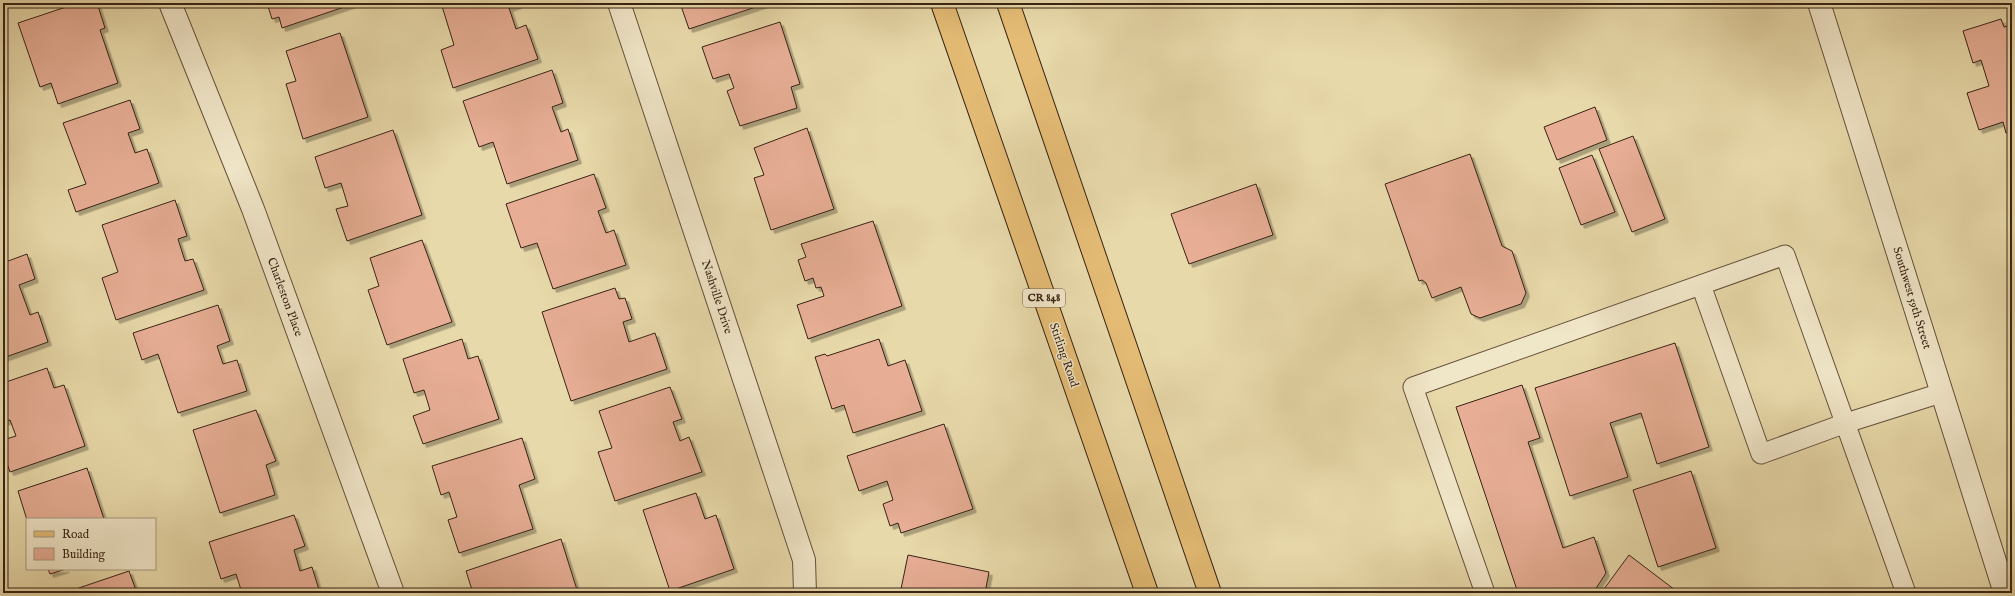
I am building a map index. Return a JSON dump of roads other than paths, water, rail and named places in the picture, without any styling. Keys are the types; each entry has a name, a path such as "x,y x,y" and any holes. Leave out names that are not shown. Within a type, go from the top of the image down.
{"main road":[{"name":"Stirling Road","path":"942,3 1147,593"},
{"path":"1008,3 1210,593"}],"street":[{"name":"Charleston Place","path":"170,3 253,209 393,593"},
{"name":"Nashville Drive","path":"619,3 804,560 805,593"},
{"name":"Southwest 59th Street","path":"1819,3 2005,593"}],"lane":[{"path":"1485,593 1413,387 1785,256 1906,593"},
{"path":"1701,285 1761,454 1846,423 1941,393"}]}
